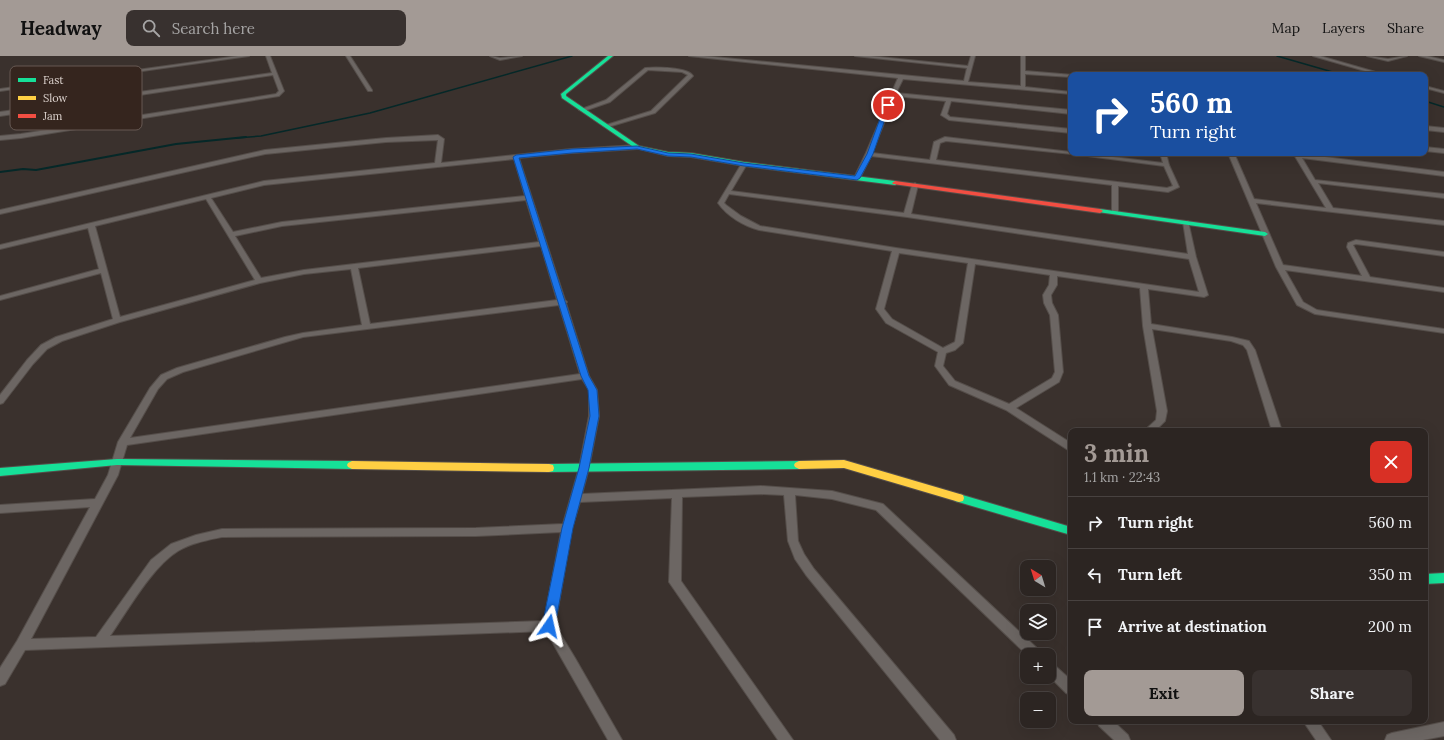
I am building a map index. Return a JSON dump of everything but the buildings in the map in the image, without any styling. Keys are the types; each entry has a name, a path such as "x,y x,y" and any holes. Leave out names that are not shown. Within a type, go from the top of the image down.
{"street":[{"path":"142,70 247,56"},
{"path":"142,117 281,94 282,91 268,56"},
{"path":"348,56 370,90"},
{"path":"492,56 500,59 520,56"},
{"path":"611,56 563,94 564,97 582,110 637,147"},
{"path":"691,56 777,62 900,77 1068,93"},
{"path":"726,59 731,56"},
{"path":"857,56 969,67"},
{"path":"966,82 973,56"},
{"path":"1023,56 1023,88"},
{"path":"1315,56 1373,72"},
{"path":"1370,56 1388,60 1405,56"},
{"path":"1421,56 1444,61"},
{"path":"582,110 608,101 644,70 683,71 690,74 691,76 653,112 606,126"},
{"path":"1023,72 1068,76"},
{"path":"142,93 274,74"},
{"path":"857,178 870,154 892,94 900,77"},
{"path":"1428,87 1444,92"},
{"path":"0,90 10,89"},
{"path":"892,94 1068,112"},
{"path":"948,99 944,115 949,118 1068,131"},
{"path":"0,114 10,113"},
{"path":"1428,128 1444,130"},
{"path":"0,138 59,130"},
{"path":"0,212 255,154 306,148 386,140 438,137 441,139 438,165"},
{"path":"933,161 937,142 945,139 1068,153"},
{"path":"0,247 207,196 285,180 572,151 637,147 668,154 691,155 744,164 915,185 1265,234"},
{"path":"1428,149 1444,151"},
{"path":"870,154 1115,184 1168,190 1173,189 1176,186 1166,165 1164,156"},
{"path":"1111,156 1166,165"},
{"path":"1232,156 1280,267 1300,303 1315,312 1444,330"},
{"path":"1298,156 1330,209"},
{"path":"1312,156 1444,174"},
{"path":"516,157 528,198 563,302 585,376 593,390 594,416 584,468 567,528 549,626 571,662 614,740"},
{"path":"744,164 721,203 722,206 752,226 896,250 1204,295 1192,257 1186,222"},
{"path":"1312,181 1444,196"},
{"path":"1115,184 1115,212"},
{"path":"906,215 915,185"},
{"path":"727,192 906,215 1192,257"},
{"path":"207,196 259,281"},
{"path":"230,235 282,224 528,198"},
{"path":"1252,201 1444,223"},
{"path":"91,225 117,320"},
{"path":"1367,279 1350,247 1350,244 1356,242 1444,254"},
{"path":"0,401 30,362 44,347 59,339 117,320 259,281 304,272 544,244"},
{"path":"896,250 880,308 889,321 942,351 959,344 972,261"},
{"path":"354,266 366,326"},
{"path":"1280,267 1444,290"},
{"path":"0,298 104,270"},
{"path":"1009,408 1056,380 1059,372 1054,315 1048,303 1047,295 1053,285 1054,272"},
{"path":"1144,287 1147,326 1162,411 1160,421 1153,428"},
{"path":"0,680 21,645 113,475 123,442 154,388 164,377 180,370 285,339 366,326 563,302"},
{"path":"1147,326 1232,339 1246,343 1251,350 1275,428"},
{"path":"942,351 938,361 939,366 952,383 1009,408 1068,446"},
{"path":"123,442 585,376"},
{"path":"0,472 117,462 584,468 844,464 1068,530"},
{"path":"575,498 677,495 761,490 832,495 879,507 1029,648"},
{"path":"789,492 794,541 799,556 810,572 949,740"},
{"path":"677,495 675,582 786,740"},
{"path":"0,509 98,503"},
{"path":"100,642 155,563 175,547 196,539 222,533 476,532 567,528"},
{"path":"1428,579 1444,578"},
{"path":"21,645 549,626"},
{"path":"1056,675 1068,686"},
{"path":"1107,724 1123,740"},
{"path":"1312,724 1324,740"},
{"path":"1392,740 1444,729"}],"waterway":[{"path":"236,138 261,136 370,113 572,56"},
{"path":"1277,56 1333,72"},
{"path":"1428,102 1444,107"},
{"path":"236,138 246,137"},
{"path":"0,172 23,169 36,170 176,144 236,138"}],"traffic: fast":[{"path":"611,56 563,94 564,97 637,147 668,154 691,155 744,164 895,183"},
{"path":"1100,211 1265,234"},
{"path":"0,472 117,462 352,465"},
{"path":"549,468 799,465"},
{"path":"959,498 1068,530"},
{"path":"1428,579 1444,578"}],"traffic: slow":[{"path":"799,465 844,464 959,498"},
{"path":"352,465 549,468"}],"traffic: jam":[{"path":"895,183 1100,211"}],"route":[{"path":"549,626 567,528 584,468 594,416 593,390 585,376 563,302 528,198 516,157 572,151 637,147 668,154 691,155 744,164 857,178 870,154 888,105"}]}
